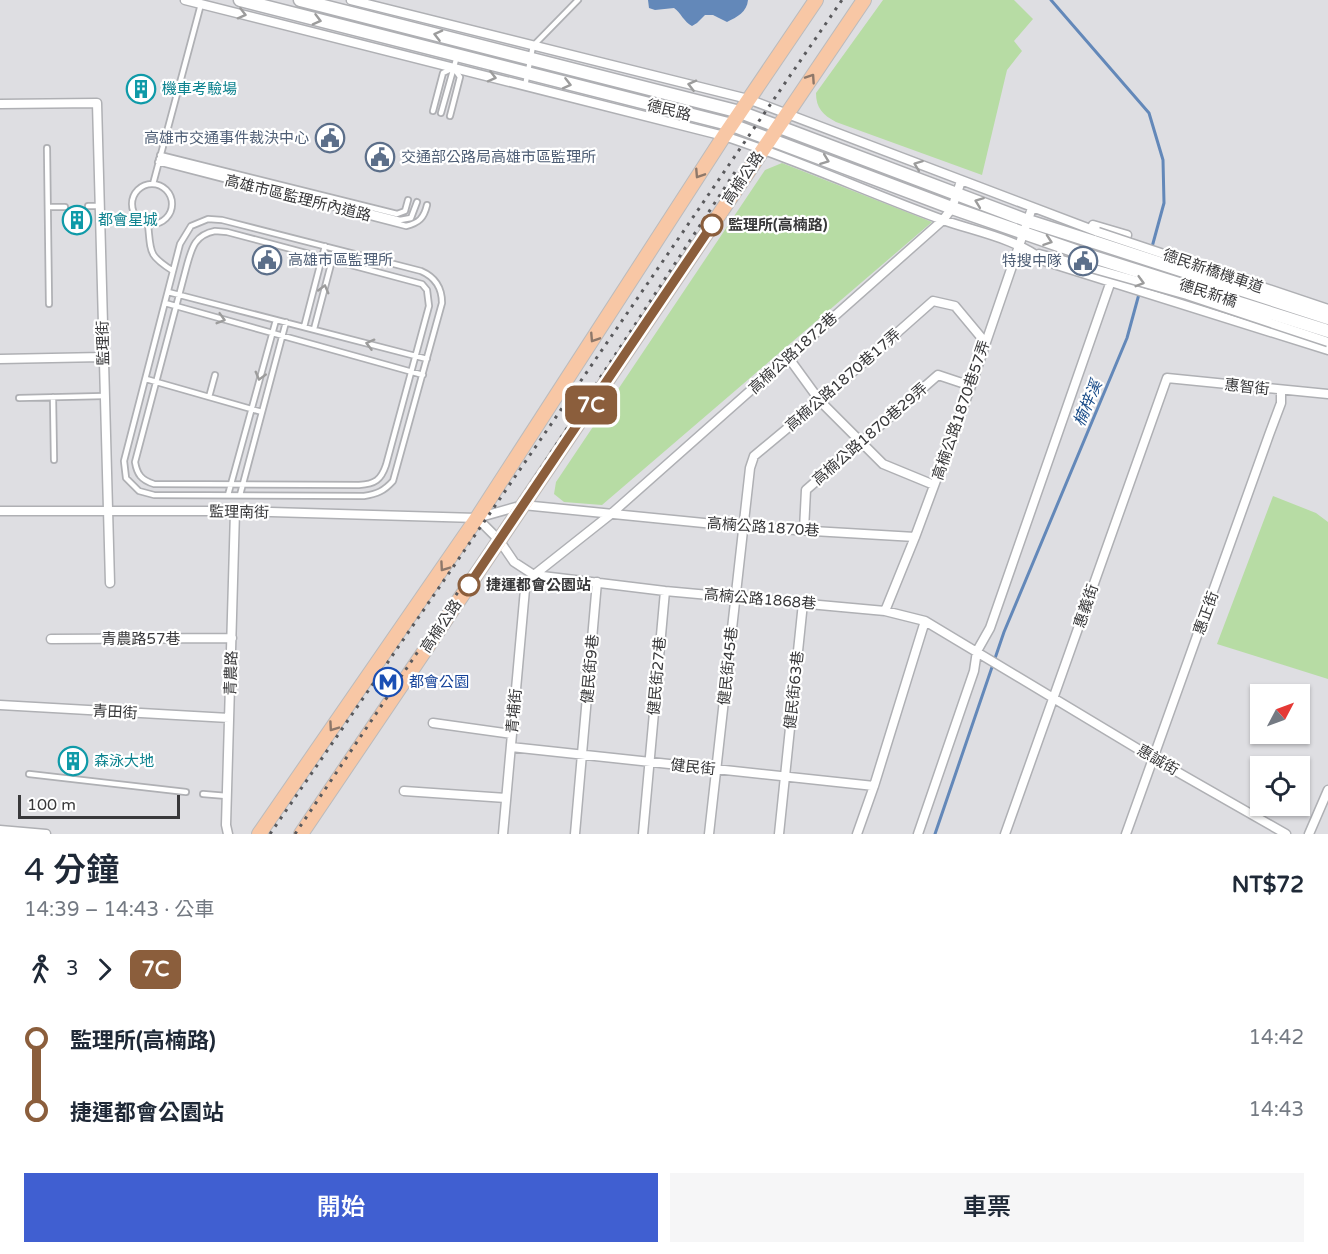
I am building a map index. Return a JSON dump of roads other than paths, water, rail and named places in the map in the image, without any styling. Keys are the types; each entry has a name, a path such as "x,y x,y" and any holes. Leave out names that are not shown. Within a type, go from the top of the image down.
{"main road":[{"name":"高楠公路","path":"259,834 477,518 748,99 816,0"},
{"name":"高楠公路","path":"301,834 864,0"}],"street":[{"name":"德民路","path":"185,0 353,36 728,130 771,138 1032,208"},
{"name":"德民路","path":"240,0 353,36"},
{"name":"德民路","path":"300,0 360,9 532,46 748,99 959,187 1085,260"},
{"name":"德民路","path":"351,0 360,9 530,59 740,112 771,138 943,220 1033,252"},
{"path":"353,36 360,9"},
{"name":"監理街","path":"0,104 97,103 110,583"},
{"name":"德民路","path":"771,138 952,208 1026,227 1096,237"},
{"name":"高楠公路1872巷","path":"525,589 534,575 611,514 943,220 952,208 959,187"},
{"path":"918,834 974,671 977,651 990,628 1127,235 1032,208"},
{"name":"高楠公路1870巷57弄","path":"885,611 971,386 1032,208"},
{"name":"德民新橋機車道","path":"1032,208 1096,237 1328,309"},
{"name":"德民新橋","path":"1096,237 1328,318"},
{"path":"1033,252 1044,261 1122,287 1328,350"},
{"name":"德民新橋機車道","path":"1033,252 1085,260 1328,342"},
{"name":"德民新橋","path":"1085,260 1328,332"},
{"name":"高楠公路1870巷17弄","path":"744,527 750,468 754,456 933,301 955,306 985,342"},
{"path":"0,359 103,357"},
{"path":"788,357 820,401 883,464 934,485"},
{"name":"高楠公路1870巷29弄","path":"804,530 806,490 859,442 938,375 971,386"},
{"name":"惠智街","path":"1167,378 1328,394"},
{"name":"惠義街","path":"1005,834 1167,378"},
{"name":"惠正街","path":"1126,834 1281,403 1281,391"},
{"name":"監理南街","path":"0,511 235,511 477,518 523,505"},
{"name":"高楠公路1870巷","path":"523,505 744,527 915,537"},
{"name":"青農路","path":"228,834 227,796 235,511"},
{"path":"477,518 499,540 514,562 534,575"},
{"name":"健民街45巷","path":"710,834 744,527"},
{"name":"高楠公路1868巷","path":"534,575 665,591 885,611 925,621 1032,685"},
{"name":"健民街9巷","path":"575,834 597,582"},
{"name":"青埔街","path":"503,834 525,589"},
{"name":"健民街27巷","path":"643,834 665,591"},
{"name":"健民街63巷","path":"779,834 803,603"},
{"path":"857,834 925,621"},
{"name":"青農路57巷","path":"51,639 231,638"},
{"name":"惠誠街","path":"1032,685 1286,834"},
{"name":"青田街","path":"0,705 229,718"},
{"path":"432,723 512,734"},
{"name":"健民街","path":"511,747 874,786"},
{"path":"1309,834 1328,790"},
{"path":"404,791 506,798"},
{"path":"0,830 46,834"}],"lane":[{"path":"526,80 532,46 578,0"},
{"path":"153,184 201,2"},
{"path":"433,111 443,73 455,62"},
{"path":"441,113 455,62"},
{"path":"450,116 460,77 455,62"},
{"path":"47,148 50,304"},
{"name":"高雄市區監理所內道路","path":"159,159 397,214 405,211 408,200"},
{"name":"高雄市區監理所內道路","path":"159,159 400,220 414,215 417,202"},
{"name":"高雄市區監理所內道路","path":"159,159 406,226 422,219 428,205"},
{"path":"153,184 165,189 172,207 166,219 148,224 136,217 132,198 140,187 153,184"},
{"path":"88,207 100,206"},
{"path":"48,207 65,207"},
{"path":"208,219 222,220 325,246 421,271 436,281 442,296 423,375 393,481 385,490 364,496 148,494 139,491 126,478 124,461 180,244 191,226 208,219"},
{"path":"148,224 150,253 173,271"},
{"path":"227,232 322,257 422,284 427,290 429,306 382,476 371,484 359,485 154,484 145,482 139,476 135,462 194,242 208,233 227,232"},
{"path":"303,327 325,246"},
{"path":"314,329 335,249"},
{"path":"168,292 427,359"},
{"path":"165,303 423,375"},
{"path":"228,495 276,320"},
{"path":"240,495 286,322"},
{"path":"210,397 215,375"},
{"path":"146,379 262,412"},
{"path":"19,398 104,396"},
{"path":"53,397 54,460"},
{"path":"29,774 186,792"},
{"path":"203,794 227,796"}],"water":[{"path":"648,0 748,0 744,11 727,22 713,15 705,15 692,26 674,8 655,10 649,8"}],"waterway":[{"name":"楠梓溪","path":"1051,0 1149,113 1163,160 1164,203 1152,247"},
{"name":"楠梓溪","path":"935,834 1004,632 1127,338 1142,283"}],"railway":[{"path":"270,834 842,0"},
{"path":"295,834 520,500 735,172"}],"place":[{"name":"機車考驗場","path":"141,89"},
{"name":"高雄市交通事件裁決中心","path":"330,138"},
{"name":"交通部公路局高雄市區監理所","path":"380,157"},
{"name":"都會星城","path":"77,220"},
{"name":"監理所(高楠路)","path":"712,225"},
{"name":"高雄市區監理所","path":"267,260"},
{"name":"特搜中隊","path":"1083,261"},
{"name":"捷運都會公園站","path":"469,585"},
{"name":"都會公園","path":"388,682"},
{"name":"森泳大地","path":"73,761"}]}
